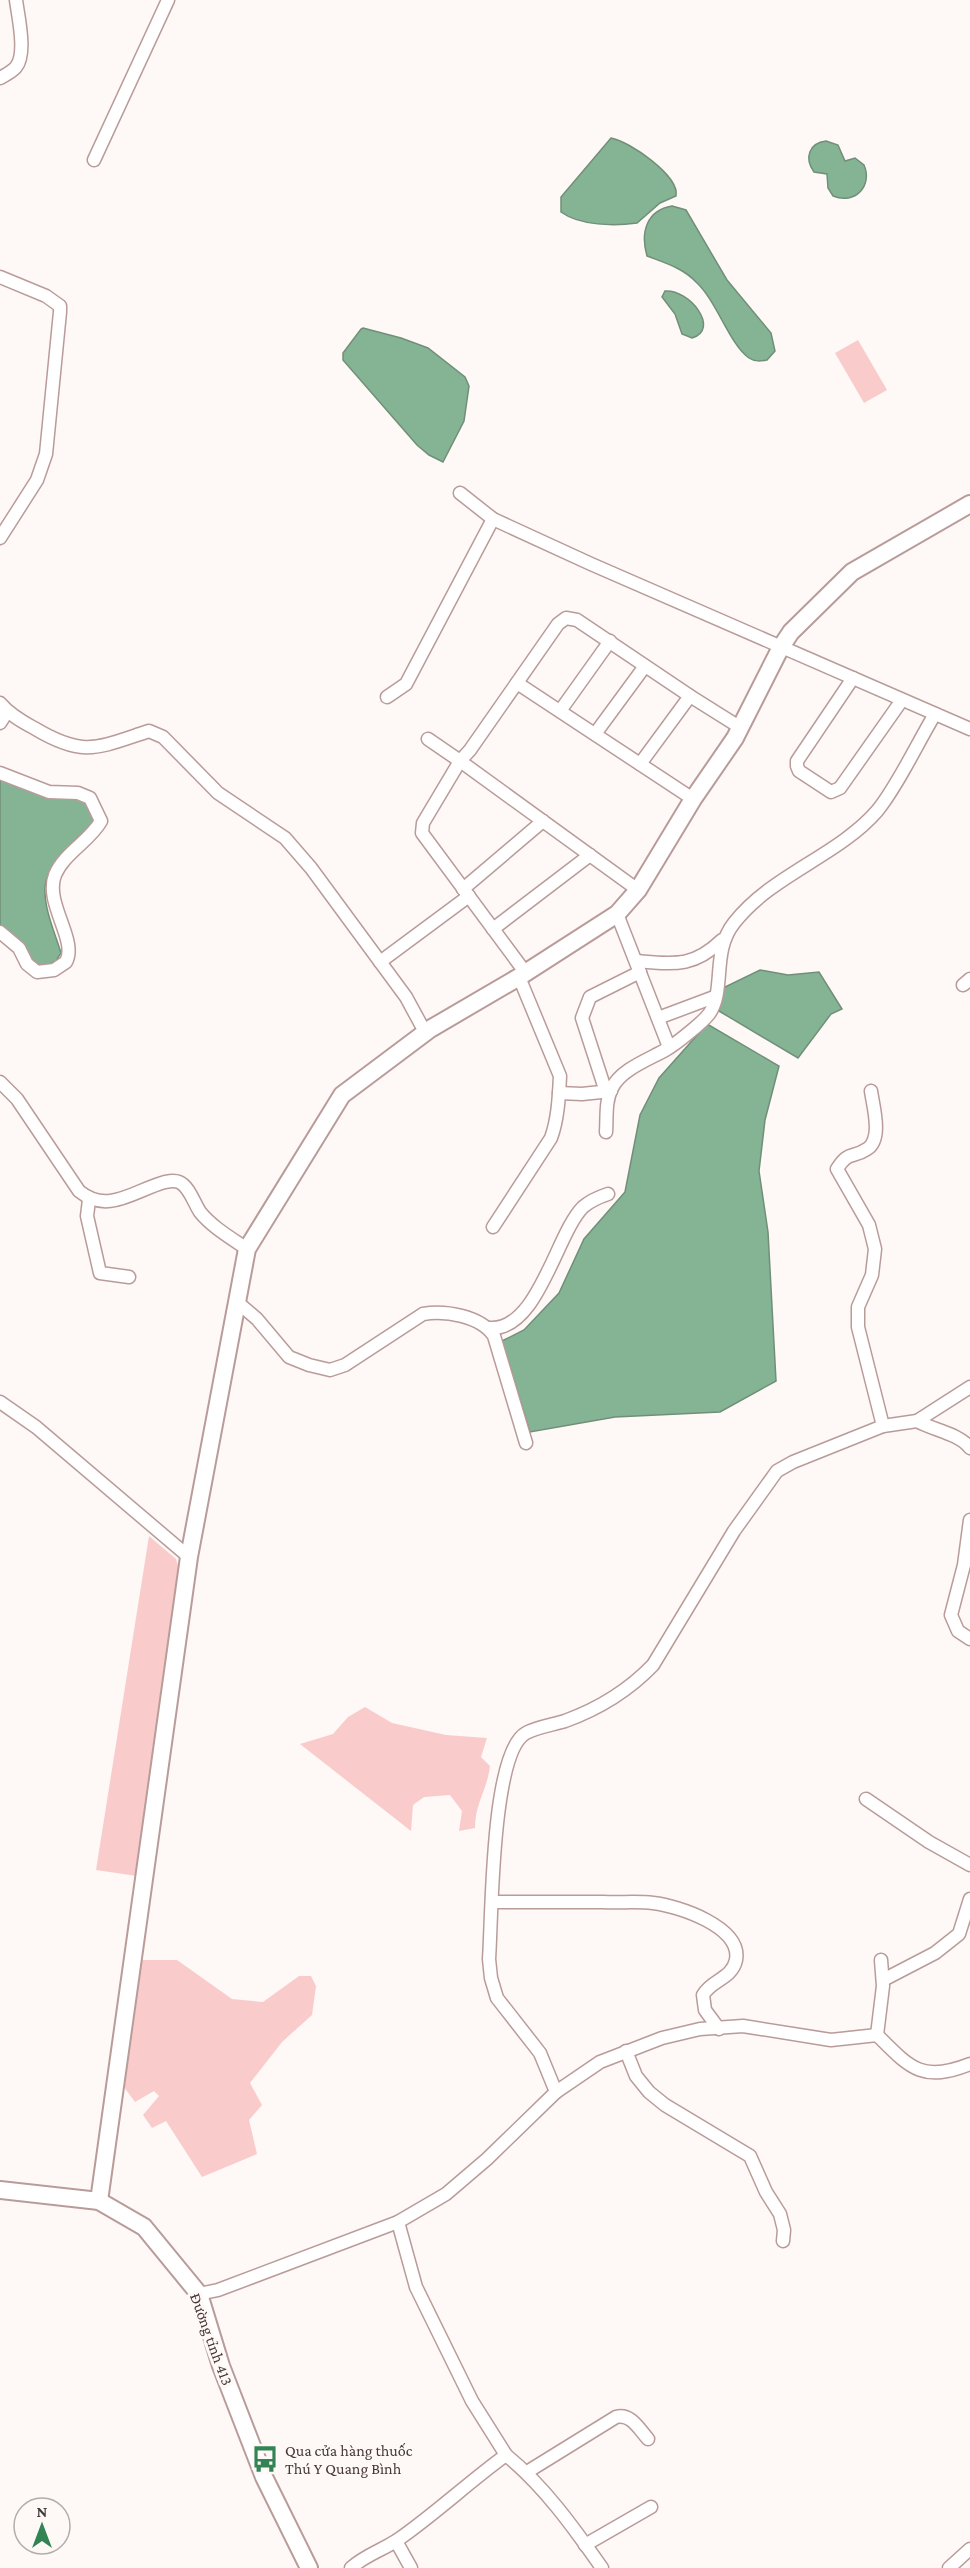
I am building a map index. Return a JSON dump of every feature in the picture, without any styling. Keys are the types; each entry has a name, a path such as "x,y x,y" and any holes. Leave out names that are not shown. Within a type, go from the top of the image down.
{"street":[{"path":"0,78 15,68 19,59 21,49 16,0"},
{"path":"94,160 168,0"},
{"path":"0,277 45,296 60,306 46,454 37,480 1,533"},
{"path":"460,493 493,519 970,729"},
{"path":"99,2201 189,1557 247,1249 342,1095 425,1032 617,914 638,890 693,799 741,728 781,647 791,632 852,572 970,504"},
{"path":"387,697 406,684 493,519"},
{"path":"493,1227 551,1138 555,1128 560,1076 522,974 494,929 425,838 421,829 460,761 558,624 566,618 577,620 741,728"},
{"path":"560,711 610,641"},
{"path":"595,735 645,666"},
{"path":"853,678 797,761 796,766 799,771 831,792 840,788 902,699"},
{"path":"517,683 693,799"},
{"path":"640,764 690,696"},
{"path":"2,713 63,745 83,748 114,744 149,731 163,736 218,793 285,838 311,868 406,998 425,1032"},
{"path":"606,1132 608,1091 582,1018 590,997 638,967 695,960 708,953 725,937 735,922 756,900 841,840 877,811 935,714"},
{"path":"428,739 638,890"},
{"path":"0,773 49,792 78,794 90,798 101,821 55,875 54,899 68,950 66,962 54,970 37,972 27,964 19,948 0,932"},
{"path":"380,962 466,893 543,821"},
{"path":"494,929 590,855"},
{"path":"617,914 669,1047"},
{"path":"559,1093 582,1094 608,1091 625,1074 669,1047 709,1014 725,937"},
{"path":"658,1018 714,997"},
{"path":"0,1082 16,1099 79,1191 89,1200 101,1203 111,1201 173,1180 185,1186 201,1212 211,1223 247,1249"},
{"path":"871,1091 876,1132 874,1143 867,1149 844,1158 837,1169 868,1224 875,1249 872,1275 858,1307 858,1327 883,1426"},
{"path":"236,1301 257,1319 288,1357 330,1370 345,1365 423,1314 450,1313 489,1328 498,1329 509,1323 534,1298 573,1221 584,1206 608,1194"},
{"path":"89,1200 87,1216 99,1273 129,1277"},
{"path":"489,1328 494,1336 526,1443"},
{"path":"556,2092 540,2053 497,1998 489,1959 495,1827 505,1768 524,1734 567,1720 636,1683 653,1665 734,1531 777,1471 793,1462 883,1426 917,1421 970,1387"},
{"path":"0,1402 36,1428 189,1557"},
{"path":"917,1421 932,1430 964,1441 970,1448"},
{"path":"970,1520 964,1564 951,1615 958,1631 970,1639"},
{"path":"866,1799 929,1842 970,1865"},
{"path":"883,1980 935,1953 959,1934 970,1899"},
{"path":"493,1902 652,1903 689,1912 709,1922 729,1936 737,1952 729,1975 711,1985 703,1995 705,2010 719,2029"},
{"path":"877,2035 883,1980 881,1960"},
{"path":"199,2294 218,2290 398,2222 446,2193 487,2159 556,2092 600,2062 626,2051 662,2038 700,2030 743,2026 831,2040 877,2035"},
{"path":"877,2035 902,2060 922,2072 936,2074 954,2071 970,2064"},
{"path":"626,2051 636,2076 649,2092 665,2105 750,2156 766,2192 780,2214 784,2230 783,2241"},
{"name":"Đường tỉnh 413","path":"0,2190 99,2201 144,2228 199,2294 221,2366 264,2477 309,2568"},
{"path":"398,2222 416,2288 472,2401 506,2455 527,2472 602,2568"},
{"path":"527,2472 615,2417 624,2415 629,2418 648,2439"},
{"path":"351,2568 358,2561 396,2541 448,2503 506,2455"},
{"path":"585,2546 651,2506"},
{"path":"396,2541 411,2568"},
{"path":"949,2568 970,2549"}],"shaded area":[{"path":"611,138 641,152 652,161 670,179 676,196 660,203 637,223 608,225 569,217 561,212 561,197"},
{"path":"826,141 838,145 845,161 855,158 864,165 866,180 860,192 855,196 841,198 833,196 828,188 827,174 814,172 811,167 809,157 812,148"},
{"path":"672,206 686,210 727,280 771,333 775,351 767,360 754,360 742,351 710,300 691,277 673,266 647,256 644,239 651,217 663,208"},
{"path":"665,291 683,296 698,310 703,319 700,333 692,338 682,334 675,314 662,297"},
{"path":"363,328 428,348 465,377 469,386 464,421 443,462 429,455 417,445 343,360 343,353"},
{"path":"858,340 887,390 864,403 835,353"},
{"path":"0,777 84,799 95,822 64,851 47,878 46,904 61,953 56,961 39,970 0,930"},
{"path":"760,970 788,975 819,972 842,1009 831,1014 798,1058 719,1011 723,988"},
{"path":"707,1024 779,1066 765,1120 759,1171 768,1232 776,1381 720,1412 615,1417 530,1432 502,1341 524,1330 559,1293 584,1239 625,1192 640,1115 659,1078"},
{"path":"149,1536 176,1559 179,1569 137,1876 96,1870"},
{"path":"365,1707 392,1723 446,1735 487,1738 481,1757 490,1766 477,1811 475,1828 459,1831 462,1811 450,1795 424,1797 413,1805 411,1831 300,1744 333,1734 348,1717"},
{"path":"139,1960 177,1960 232,1999 263,2002 299,1976 311,1976 316,1986 312,2015 282,2042 250,2083 262,2105 249,2120 257,2154 202,2177 166,2121 152,2128 143,2115 159,2096 154,2091 135,2102 121,2083"}],"place":[{"name":"Qua cửa hàng thuốc Thú Y Quang Bình","path":"265,2459"}]}
